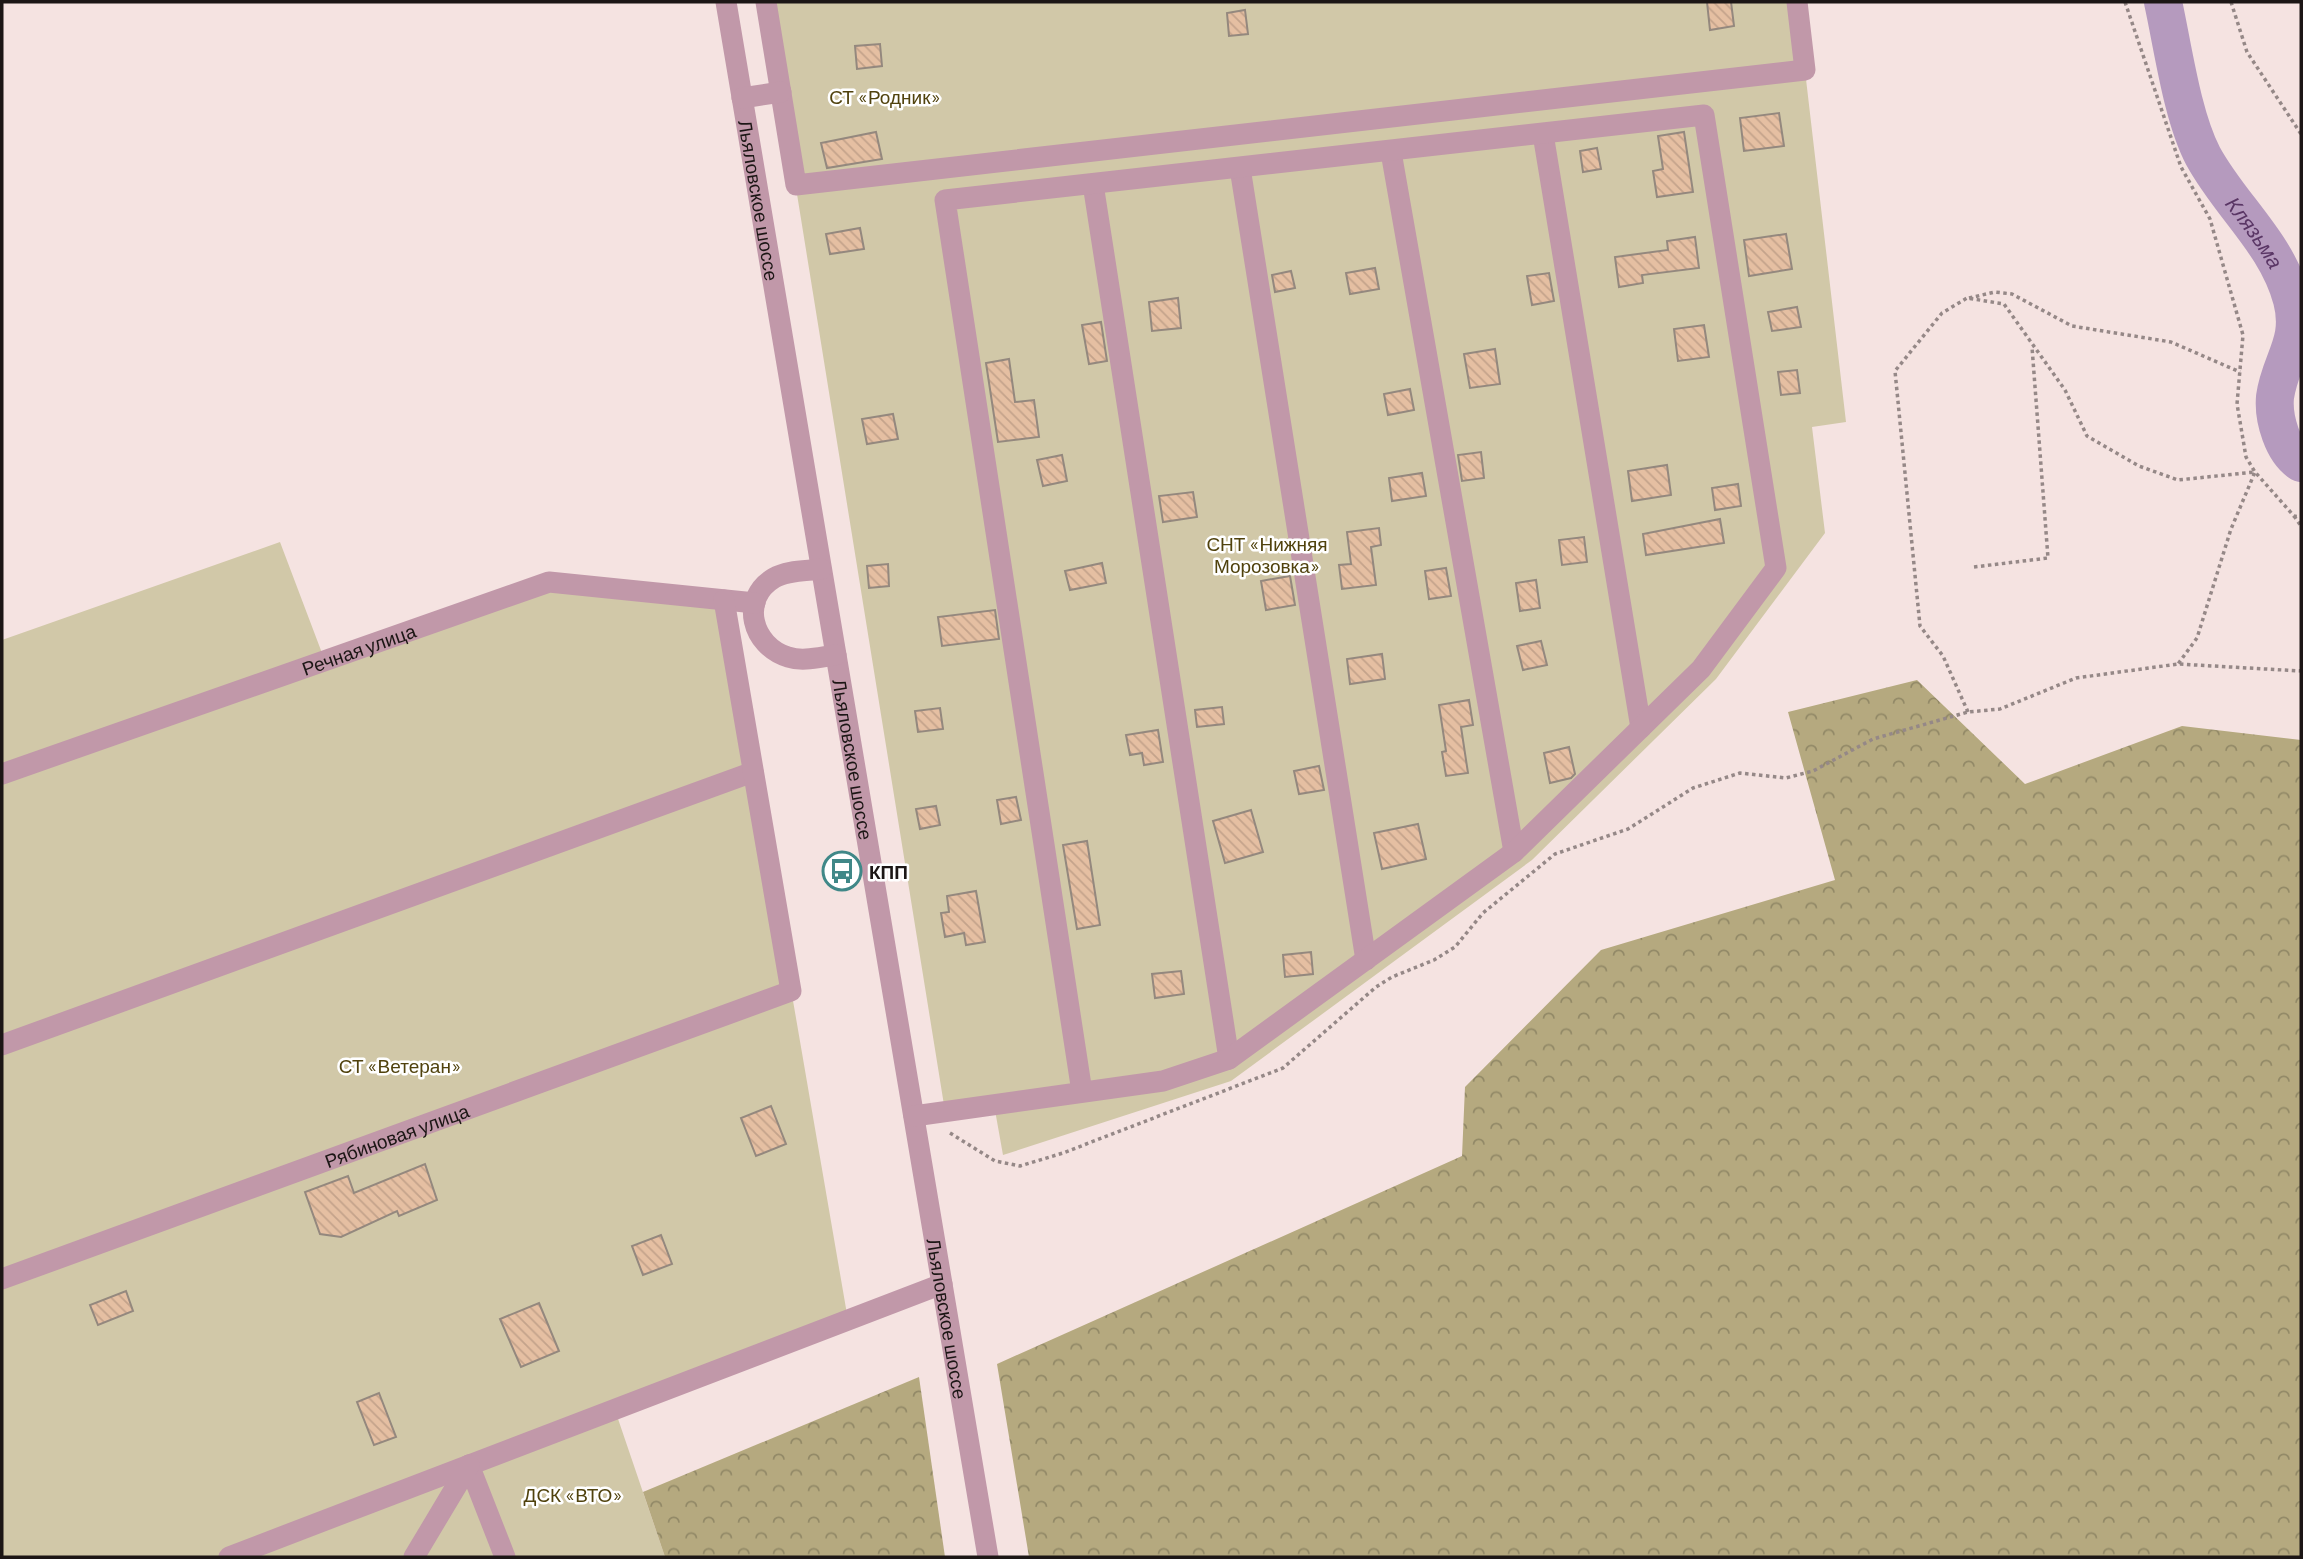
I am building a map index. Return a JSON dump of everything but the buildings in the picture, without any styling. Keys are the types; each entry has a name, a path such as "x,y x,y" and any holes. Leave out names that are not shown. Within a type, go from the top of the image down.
{"street":[{"name":"Льяловское шоссе","path":"726,2 988,1557"},
{"path":"766,2 796,185 1805,70 1797,2"},
{"path":"742,98 781,92"},
{"path":"914,1116 1163,1081 1229,1059 1514,852 1701,669 1776,568 1704,116 945,200 1082,1092"},
{"path":"1543,134 1641,728"},
{"path":"1391,152 1514,852"},
{"path":"1240,168 1366,960"},
{"path":"1093,184 1229,1059"},
{"path":"821,569 775,577 763,586 755,603 753,622 758,636 777,653 803,660 836,654"},
{"name":"Речная улица","path":"2,774 549,582 755,603"},
{"path":"2,1045 753,772 724,600"},
{"name":"Рябиновая улица","path":"2,1279 791,991 753,772"},
{"path":"229,1557 942,1284"},
{"path":"414,1557 469,1465"},
{"path":"469,1465 505,1557"}],"path":[{"path":"2125,2 2181,167 2210,219 2244,335 2236,404 2246,457 2301,526"},
{"path":"2231,2 2247,52 2301,134"},
{"path":"1968,712 1944,656 1920,626 1895,371 1942,313 1967,298 1995,292 2012,294 2072,326 2171,342 2240,372"},
{"path":"1967,298 2004,304 2065,390 2087,436 2138,466 2178,480 2255,471"},
{"path":"1974,567 2048,558 2032,345"},
{"path":"2178,664 2197,638 2231,529 2255,471"},
{"path":"2294,516 2301,517"},
{"path":"947,1131 995,1161 1020,1166 1063,1153 1283,1068 1376,987 1392,977 1434,960 1455,947 1483,914 1555,854 1628,829 1693,788 1740,773 1786,778 1813,771 1874,739 1968,712 2000,709 2076,678 2178,664 2301,671"}],"green space":[{"name":"СНТ «Нижняя Морозовка»","path":"766,2 1797,2 1846,422 1812,427 1825,533 1716,679 1532,860 1231,1081 1003,1155 993,1099 944,1105"},
{"name":"СТ «Ветеран»","path":"280,542 325,661 549,582 724,600 848,1320 615,1410 665,1557 2,1557 2,640"},
{"path":"1917,680 2025,784 2182,726 2301,740 2301,1557 1029,1557 997,1364 1462,1156 1465,1087 1601,950 1835,880 1788,712"},
{"path":"919,1377 945,1557 665,1557 643,1492"}],"waterway":[{"name":"Клязьма","path":"2163,2 2184,102 2196,140 2214,174 2276,260 2292,300 2295,328 2278,384 2275,406 2284,443 2301,463"}],"place":[{"name":"КПП","path":"842,871"}],"park label":[{"name":"СТ «Родник»","path":"885,96"},
{"name":"ДСК «ВТО»","path":"573,1494"}]}
